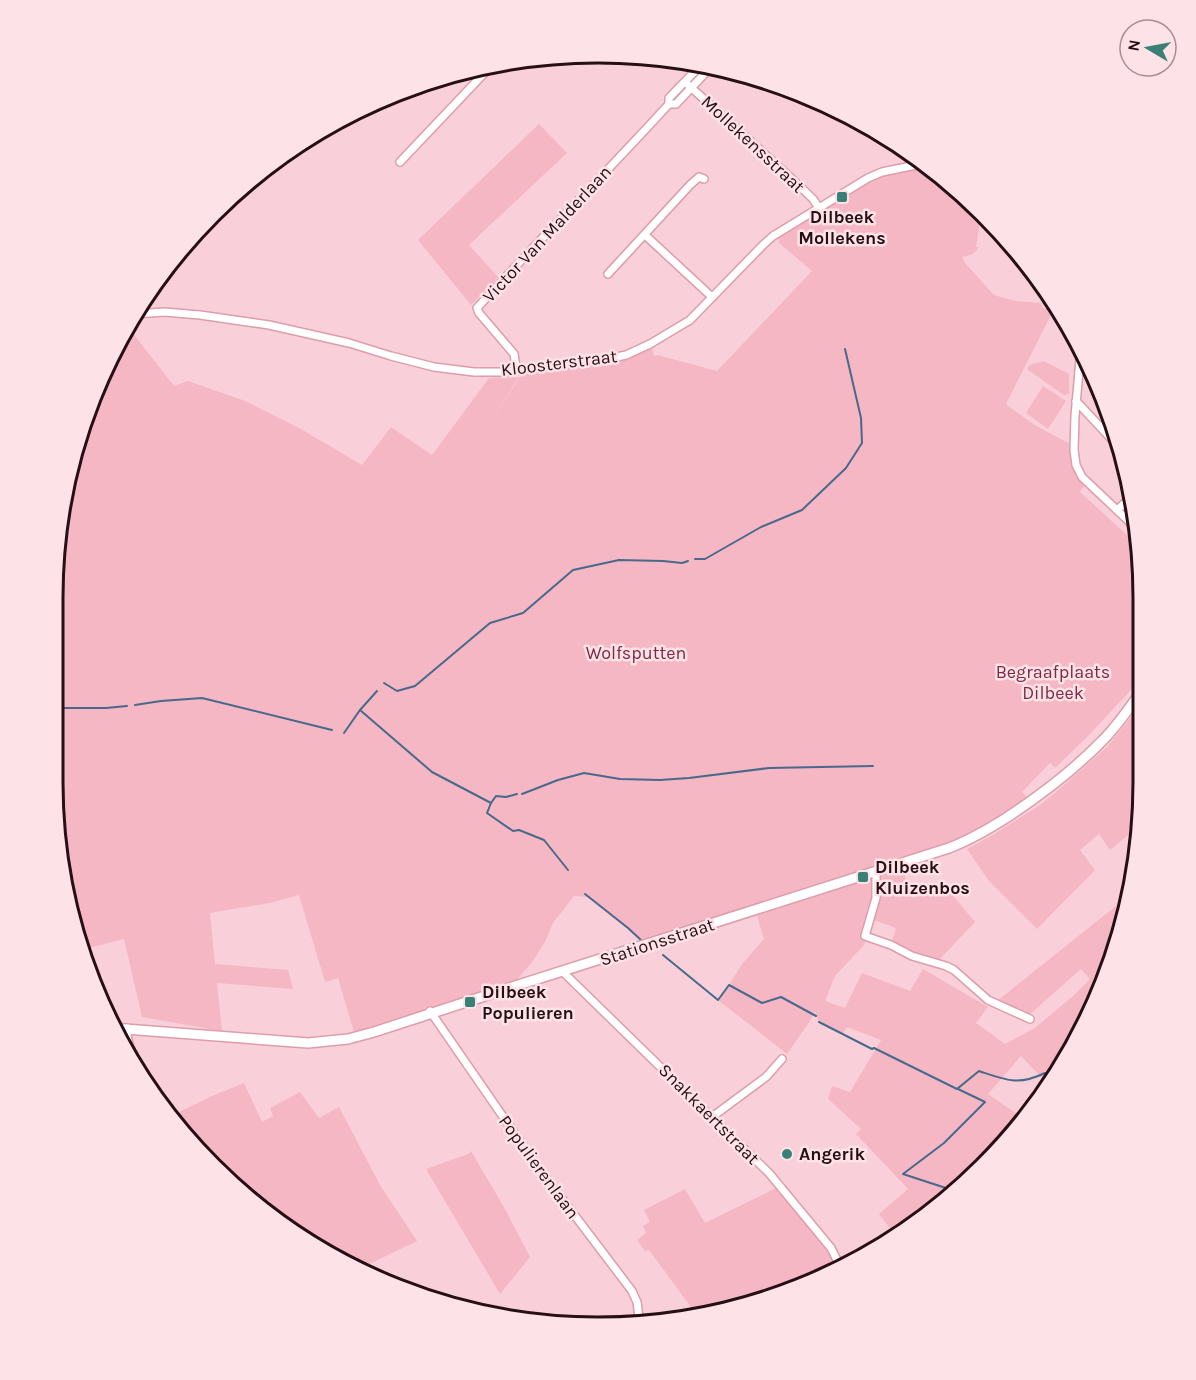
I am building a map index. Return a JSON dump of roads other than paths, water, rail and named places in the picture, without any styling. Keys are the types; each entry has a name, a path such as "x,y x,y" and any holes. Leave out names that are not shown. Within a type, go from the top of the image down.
{"street":[{"name":"Victor Van Malderlaan","path":"519,371 514,354 477,308 669,104 676,104 696,72"},
{"name":"Victor Van Malderlaan","path":"688,84 704,73"},
{"path":"400,162 482,76"},
{"name":"Mollekensstraat","path":"688,84 791,178 819,208"},
{"name":"Kloosterstraat","path":"145,313 164,312 211,316 269,325 349,343 434,367 474,372 519,371 607,359 626,355 650,344 690,320 768,240 868,178 882,172 913,166"},
{"path":"608,274 690,185 699,177 704,179"},
{"path":"645,235 712,297"},
{"path":"1079,363 1074,450 1076,465 1082,477 1127,519"},
{"path":"1076,401 1108,435"},
{"path":"1117,510 1124,503"},
{"name":"Stationsstraat","path":"123,1028 308,1043 348,1039 563,972 965,842 1035,799 1102,741 1133,703"},
{"path":"876,871 876,898 865,936 891,945 912,956 954,970 988,1000 1030,1019"},
{"name":"Snakkaertstraat","path":"563,972 769,1173 831,1248 837,1261"},
{"name":"Populierenlaan","path":"430,1012 535,1163 632,1291 637,1302 639,1315"},
{"path":"127,1028 127,1035"},
{"path":"712,1117 766,1077 782,1059"}],"waterway":[{"path":"695,559 705,559 761,527 802,510 846,468 862,443 861,418 845,349"},
{"path":"384,683 397,691 415,686 490,623 523,613 573,570 619,560 682,563 688,561"},
{"path":"360,710 377,691"},
{"path":"135,705 202,698 332,730"},
{"path":"63,708 127,706"},
{"path":"344,733 360,710 432,772 491,803 487,813 513,831 519,830 544,840 568,870"},
{"path":"522,794 584,773 620,779 660,780 769,768 873,766"},
{"path":"491,803 496,796 506,797 517,794"},
{"path":"585,894 642,941"},
{"path":"663,955 718,1000 729,985 762,1003 781,997 816,1016"},
{"path":"819,1022 957,1089 979,1071 1012,1080 1027,1079 1045,1073"},
{"path":"946,1188 903,1174 944,1143 985,1102 958,1089"}],"place":[{"name":"Dilbeek Mollekens","path":"842,197"},
{"name":"Dilbeek Kluizenbos","path":"863,877"},
{"name":"Dilbeek Populieren","path":"470,1002"},
{"name":"Angerik","path":"787,1154"}],"park label":[{"name":"Wolfsputten","path":"636,653"},
{"name":"Begraafplaats Dilbeek","path":"1053,682"}]}
